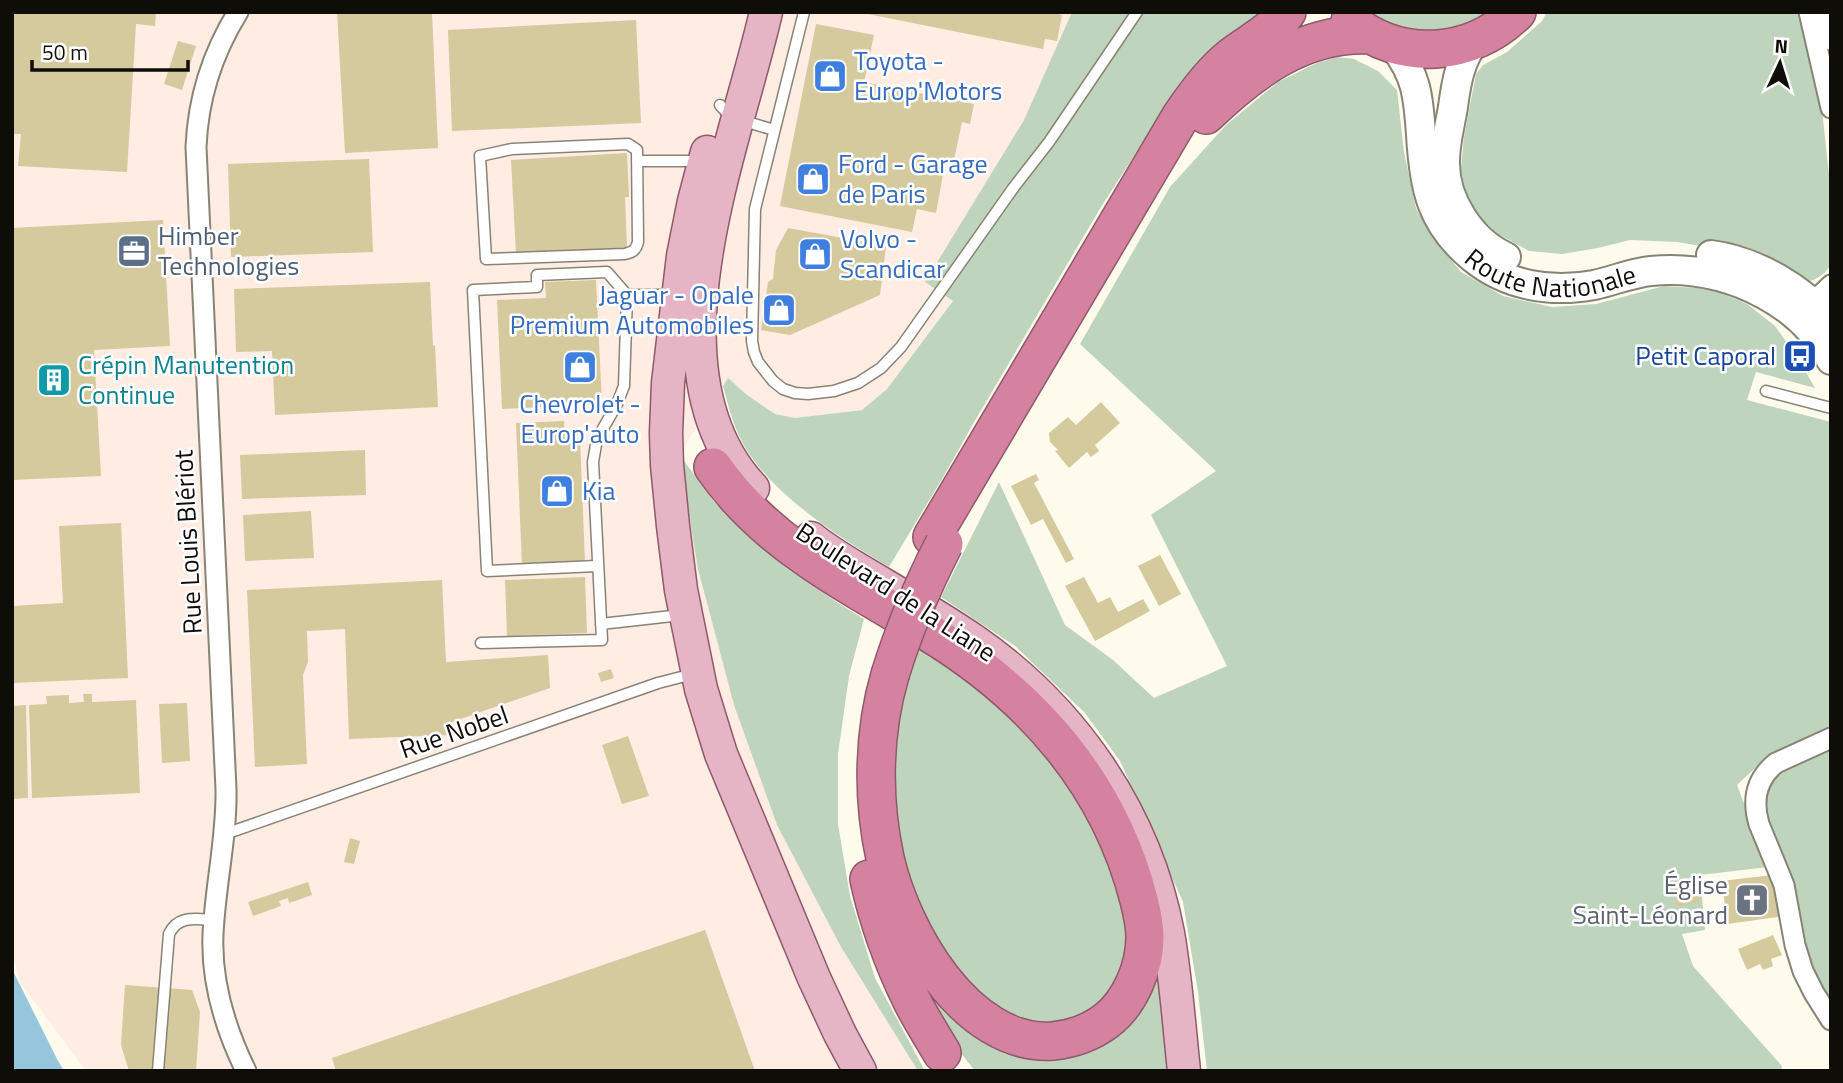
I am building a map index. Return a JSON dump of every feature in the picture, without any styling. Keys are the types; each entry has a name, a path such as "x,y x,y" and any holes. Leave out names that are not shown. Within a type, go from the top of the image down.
{"highway":[{"path":"949,1062 916,1009 896,966 877,912 864,856 859,775 865,713 882,670 898,600 938,540 1054,331 1176,123 1213,75 1232,56 1274,26 1287,12"},
{"path":"1340,12 1357,27 1382,40"},
{"path":"1141,185 1179,141 1237,86 1289,52 1323,39 1343,35 1382,40 1416,50 1454,48 1475,41 1498,28 1517,12"},
{"path":"713,467 743,505 790,546 828,573 946,644 999,683 1040,721 1082,773 1107,816 1129,865 1142,912 1145,937 1142,961 1132,988 1118,1010 1096,1028 1066,1040 1055,1041 1030,1040 1005,1032 966,1005 922,950 894,888 885,860 879,822 877,766 882,670"}],"main road":[{"name":"Boulevard de la Liane","path":"745,12 700,314 702,380 707,407 722,445 746,481 787,520 829,552 993,654 1062,717 1089,751 1122,804 1153,876 1172,960 1184,1071"},
{"name":"Boulevard de la Liane","path":"766,12 729,112 704,161 687,234 668,383 666,449 673,526 686,614 710,722 728,772 814,978 860,1071"},
{"name":"Route Nationale","path":"1382,40 1409,68 1415,85 1424,175 1429,195 1453,238 1482,265 1505,278 1525,284 1559,288 1591,285 1651,271 1690,270 1722,276 1745,284 1779,303 1820,313"},
{"name":"Route Nationale","path":"1475,41 1467,52 1460,73 1447,142 1446,169 1449,189 1457,209 1472,230 1492,249 1521,264 1551,269 1583,267 1654,252 1690,252 1722,256 1749,265 1797,291 1820,313 1822,344 1831,360"},
{"path":"677,299 680,362 691,421 713,467"}],"street":[{"name":"Rue Louis Blériot","path":"238,12 219,47 205,83 196,147 226,789 225,834 214,920 213,959 219,1000 246,1071"},
{"path":"1809,12 1831,108"},
{"path":"1824,12 1831,40"},
{"path":"1831,738 1769,768 1760,782 1755,806 1763,834 1784,885 1795,945 1803,971 1831,1020"}],"lane":[{"path":"804,12 755,209 752,341 754,352 764,372 783,389 808,394 846,388 864,379 881,368 912,333 1014,187 1049,142 1136,12"},
{"path":"729,112 774,130"},
{"path":"628,144 637,150 637,161 638,242 633,252 486,259 480,156 512,149 628,144"},
{"path":"637,161 704,161"},
{"path":"481,643 602,640 593,462 597,439 624,386 627,295 607,272 537,275 537,287 473,290 487,571 597,566"},
{"path":"627,295 677,299"},
{"path":"1766,391 1831,408"},
{"path":"601,625 686,614"},
{"name":"Rue Nobel","path":"225,834 658,683 697,673"},
{"path":"158,1071 169,934 177,923 185,919 214,920"}],"shaded area":[{"path":"12,12 1072,12 1024,120 925,282 953,301 887,389 862,410 795,418 775,414 728,379 679,455 698,569 734,705 777,825 841,947 918,1071 86,1071 20,982 12,951"}],"green space":[{"path":"1072,12 1264,12 1156,122 1101,207 889,567 812,516 776,486 748,452 739,436 723,386 728,378 775,414 795,418 862,410 887,389 953,301 925,282 1024,120"},
{"path":"1363,12 1495,12 1470,27 1417,34"},
{"path":"1547,12 1799,12 1822,110 1831,193 1831,264 1826,271 1805,283 1744,253 1677,242 1630,240 1562,254 1529,251 1498,234 1472,207 1461,170 1464,137 1476,74 1483,65 1507,52 1542,21"},
{"path":"1337,57 1354,59 1378,71 1397,90 1404,152 1416,208 1431,235 1461,272 1503,296 1552,307 1596,304 1664,286 1712,289 1747,304 1775,326 1815,388 1756,372 1747,400 1831,422 1831,727 1769,755 1737,785 1768,867 1700,875 1705,930 1682,934 1693,966 1782,1066 1781,1071 1207,1071 1198,992 1183,902 1120,761 1085,713 1015,646 941,597 999,482 1065,625 1113,660 1154,698 1227,666 1151,515 1216,471 1080,344 1170,187 1226,125 1278,82 1317,63"},
{"path":"679,454 714,502 786,568 864,619 849,676 838,754 838,824 850,896 875,978 925,1071 918,1071 841,947 777,825 734,705 698,569"},
{"path":"918,643 989,696 1037,743 1075,792 1159,961 1174,1071 975,1071 960,1052 914,973 901,872 889,744"},
{"path":"1831,749 1831,1008 1811,964 1790,889 1763,820 1760,797 1769,777 1803,759"}],"water":[{"path":"12,969 57,1059 64,1071 12,1071"}],"building":[{"path":"12,12 156,12 155,26 136,24 127,172 18,166 21,134 12,134"},
{"path":"337,12 432,12 438,148 345,153"},
{"path":"858,12 1050,12 1062,15 1057,41 1045,39 1043,49"},
{"path":"636,20 641,123 452,131 448,30"},
{"path":"816,24 874,35 864,82 974,104 970,124 962,122 954,160 946,158 936,213 917,209 912,232 780,206"},
{"path":"178,41 196,46 182,90 164,84"},
{"path":"627,153 627,248 516,254 511,160"},
{"path":"369,159 373,252 231,257 228,164"},
{"name":"Crépin Manutention Continue","path":"163,220 170,346 94,350 101,476 12,480 12,228"},
{"path":"788,228 886,246 880,295 790,335 761,330 768,282 773,279 776,250"},
{"path":"596,280 602,404 502,409 497,300 546,298 545,282"},
{"path":"430,282 438,407 275,415 272,351 236,352 234,289"},
{"path":"1101,402 1120,423 1095,445 1099,451 1091,457 1087,452 1069,468 1055,451 1058,450 1050,442 1049,433 1068,417 1076,425"},
{"path":"564,421 565,438 580,438 585,563 522,565 516,423"},
{"path":"365,450 366,495 242,499 240,455"},
{"path":"1036,474 1039,480 1034,483 1074,559 1066,563 1043,519 1031,525 1011,486"},
{"path":"311,511 314,558 245,561 243,515"},
{"path":"121,523 128,678 12,683 12,606 63,603 59,526"},
{"path":"1160,555 1181,594 1159,606 1138,566"},
{"path":"585,577 587,633 507,636 505,580"},
{"path":"1084,577 1098,603 1110,597 1118,612 1143,599 1150,611 1095,641 1065,586"},
{"path":"442,580 446,662 548,655 550,688 449,723 449,735 349,739 345,629 307,631 308,662 303,675 307,764 255,767 247,590"},
{"path":"611,669 614,678 601,682 598,673"},
{"path":"83,694 92,694 92,702 136,700 140,793 32,798 29,705 47,704 46,696 69,695 69,703 84,702"},
{"path":"187,703 190,761 162,763 159,704"},
{"path":"26,705 28,798 12,799 12,706"},
{"path":"628,736 649,796 622,804 602,745"},
{"path":"350,838 360,841 354,864 344,862"},
{"name":"Église Saint-Léonard","path":"1772,875 1776,897 1782,904 1782,912 1778,917 1727,924 1722,881"},
{"path":"1696,879 1699,903 1676,906 1674,882"},
{"path":"308,882 312,895 289,903 288,898 279,901 281,906 253,916 248,902"},
{"path":"705,930 755,1071 336,1071 332,1058"},
{"path":"1773,935 1782,955 1771,959 1773,966 1763,970 1760,964 1747,970 1738,949"},
{"path":"125,985 192,990 200,1012 196,1071 129,1071 121,1045"}],"place":[{"name":"Toyota - Europ'Motors","path":"830,76"},
{"name":"Ford - Garage de Paris","path":"813,179"},
{"name":"Himber Technologies","path":"134,251"},
{"name":"Volvo - Scandicar","path":"815,254"},
{"name":"Jaguar - Opale Premium Automobiles","path":"779,310"},
{"name":"Petit Caporal","path":"1800,356"},
{"name":"Chevrolet - Europ'auto","path":"580,367"},
{"name":"Crépin Manutention Continue","path":"54,380"},
{"name":"Kia","path":"557,491"},
{"name":"Église Saint-Léonard","path":"1752,900"}]}
